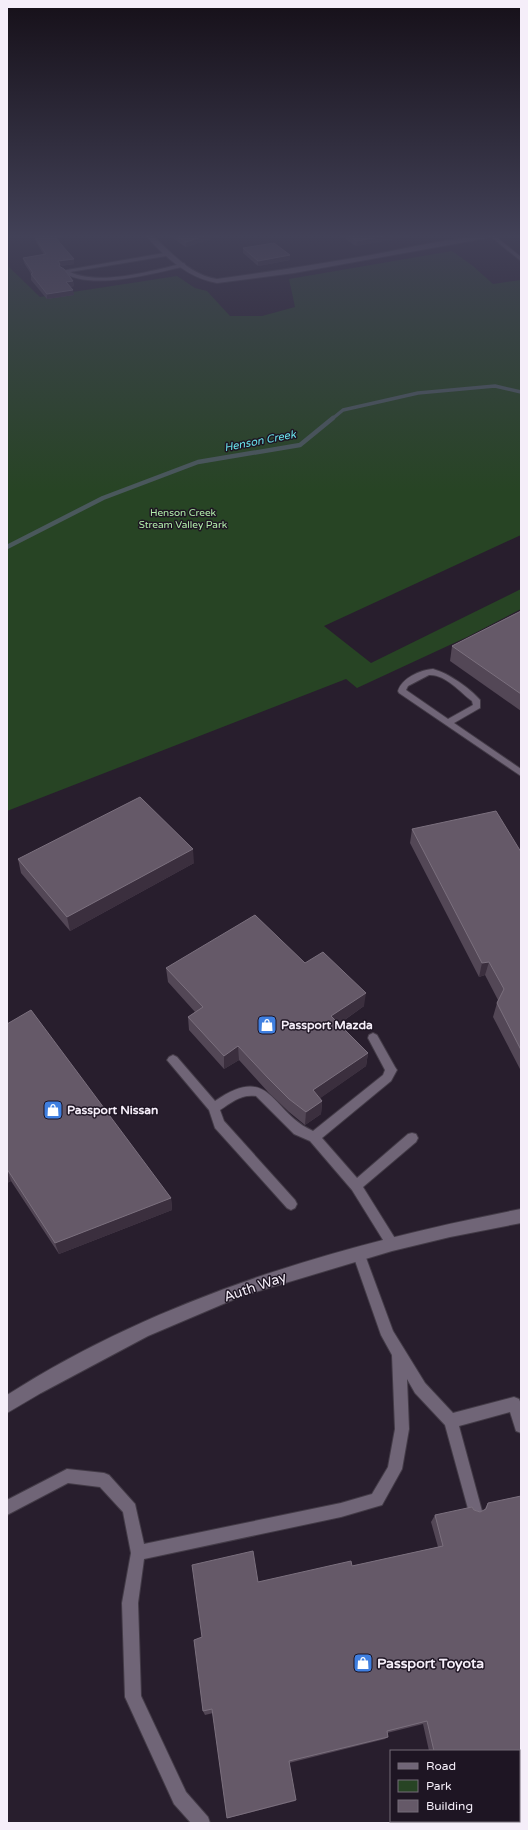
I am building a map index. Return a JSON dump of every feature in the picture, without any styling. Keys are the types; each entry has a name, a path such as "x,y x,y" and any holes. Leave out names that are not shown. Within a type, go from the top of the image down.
{"street":[{"name":"Auth Way","path":"7,1405 35,1387 142,1330 242,1289 392,1244 450,1230 521,1216"}],"lane":[{"path":"448,723 477,706 476,700 442,675 433,672 423,674 404,685 402,691 448,723 521,773"},
{"path":"314,1136 387,1078 391,1070 373,1038"},
{"path":"174,1060 214,1108 219,1124 291,1204"},
{"path":"214,1108 238,1092 251,1090 259,1092 298,1130 314,1136 356,1186 392,1244"},
{"path":"356,1186 412,1138"},
{"path":"359,1254 388,1335 420,1388 451,1421 475,1511"},
{"path":"138,1553 341,1510 377,1500 395,1470 402,1429 399,1354"},
{"path":"451,1421 514,1404 521,1426"},
{"path":"7,1508 67,1476 104,1480 130,1510 138,1553 130,1604 133,1697 180,1798 202,1823"}],"green space":[{"name":"Henson Creek Stream Valley Park","path":"7,321 521,321 521,535 324,626 371,663 521,589 521,609 467,637 357,688 346,679 7,811"}],"building":[{"path":"521,611 521,694 452,646"},
{"path":"140,797 193,849 67,917 18,859"},
{"path":"496,811 521,852 521,1050 497,1003 504,989 489,962 482,963 412,829"},
{"name":"Passport Mazda","path":"255,915 305,963 323,952 366,993 331,1016 368,1053 313,1090 322,1101 306,1112 289,1099 238,1046 224,1056 188,1017 203,1007 166,968"},
{"name":"Passport Nissan","path":"31,1010 171,1198 55,1243 7,1169 7,1024"},
{"path":"521,1496 521,1800 520,1750 434,1750 427,1721 387,1731 388,1737 289,1761 296,1800 227,1818 212,1709 203,1711 194,1640 202,1637 192,1565 253,1551 258,1582 351,1561 352,1566 443,1546 435,1515 472,1507 474,1510 480,1512 486,1509 488,1503"}],"waterway":[{"name":"Henson Creek","path":"332,419 343,410 418,393 495,386 521,392"},
{"name":"Henson Creek","path":"7,547 103,498 198,462 300,445 333,418"}],"place":[{"name":"Passport Mazda","path":"267,1025"},
{"name":"Passport Nissan","path":"53,1110"},
{"name":"Passport Toyota","path":"363,1663"}]}
